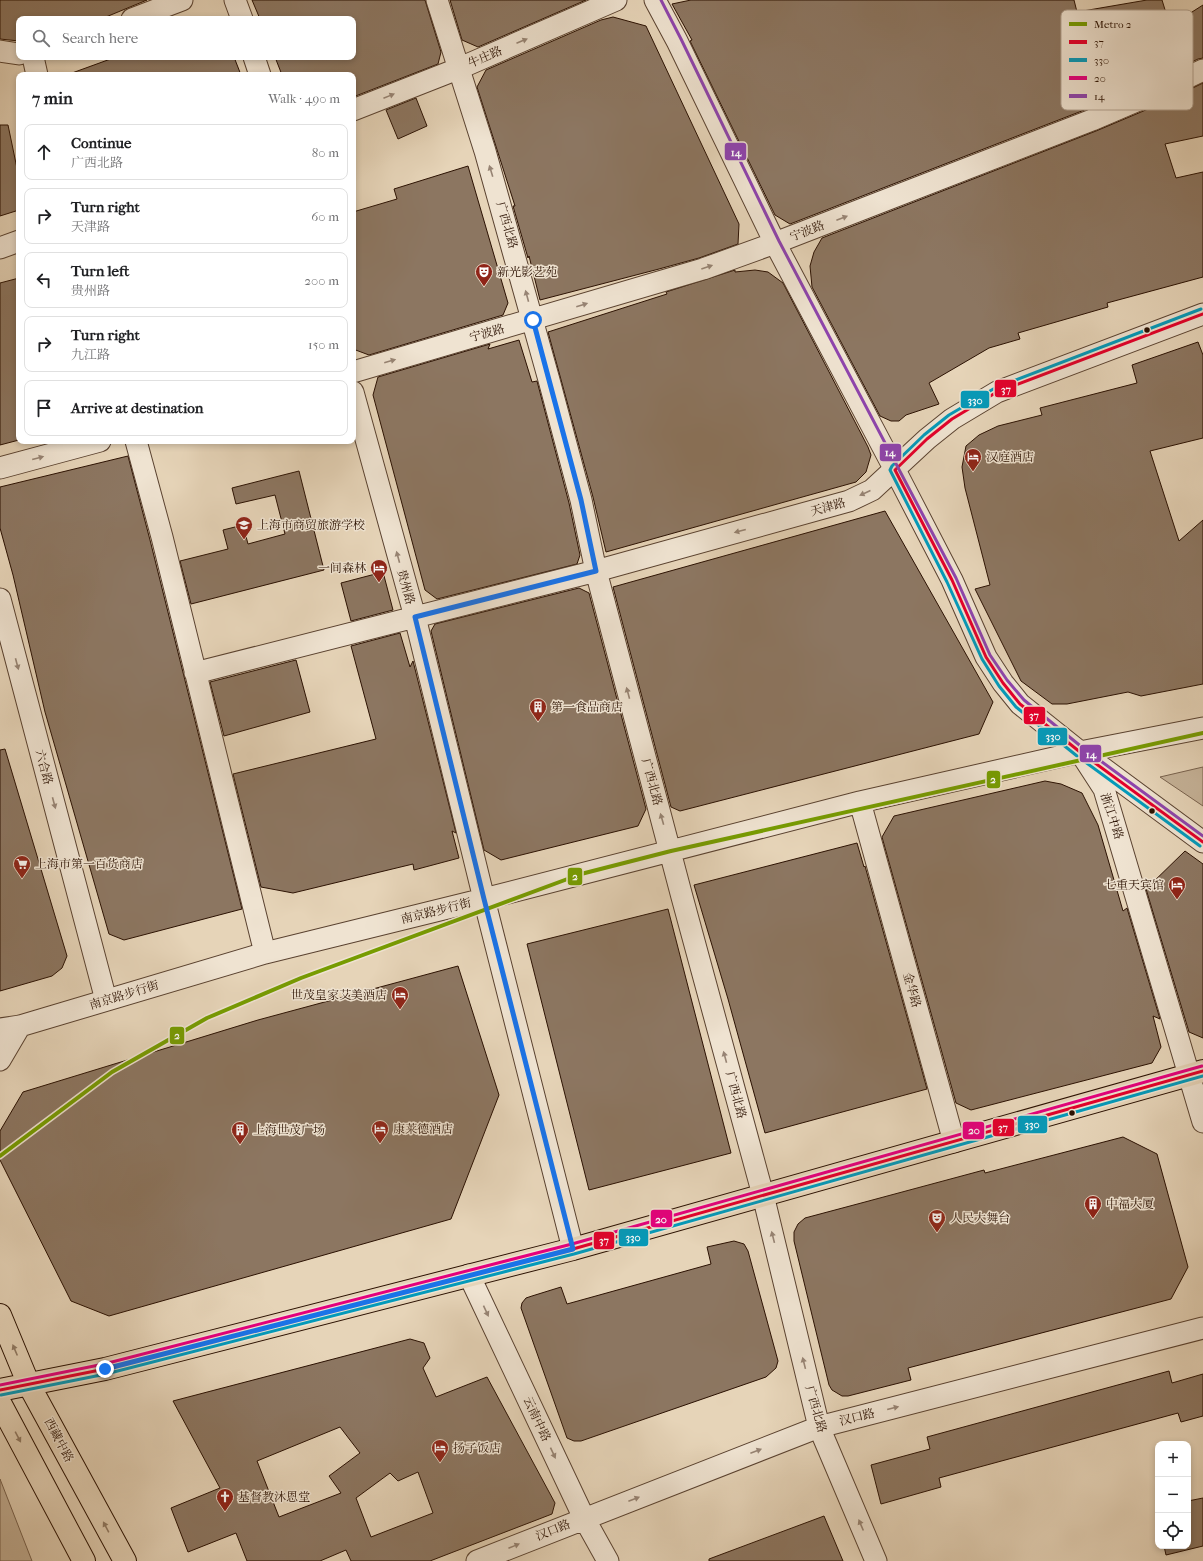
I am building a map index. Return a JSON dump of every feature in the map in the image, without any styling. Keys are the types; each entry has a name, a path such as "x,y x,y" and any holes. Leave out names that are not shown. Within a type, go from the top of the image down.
{"main road":[{"path":"0,1390 105,1369 573,1249 1196,1074"},
{"name":"西藏中路","path":"0,1315 29,1385 125,1561"},
{"path":"0,1403 84,1561"}],"street":[{"path":"140,16 182,0"},
{"path":"235,0 241,16"},
{"name":"广西北路","path":"437,0 460,68 485,151 533,320 581,500 596,571 682,897 763,1195 819,1427 876,1561"},
{"name":"牛庄路","path":"356,109 460,68 616,0"},
{"name":"浙江中路","path":"655,0 677,41 775,243 952,580 986,656 1020,704 1080,752 1104,790 1196,1074 1203,1122"},
{"path":"0,51 16,54"},
{"path":"34,60 36,72"},
{"path":"255,60 259,72"},
{"name":"宁波路","path":"1193,75 1203,70"},
{"name":"宁波路","path":"356,371 703,269 775,243 1115,110"},
{"path":"0,248 16,242"},
{"name":"天津路","path":"195,673 596,571 849,501 872,490 927,439 952,419 997,392 1203,314"},
{"name":"贵州路","path":"356,403 415,617 472,853 573,1249"},
{"path":"0,468 89,444"},
{"path":"137,444 265,953"},
{"name":"六合路","path":"0,599 106,1000"},
{"name":"南京路步行街","path":"10,1028 265,953 484,899 860,802 1080,752 1203,728"},
{"path":"1080,752 1203,842"},
{"name":"金华路","path":"860,802 954,1142"},
{"path":"0,1060 10,1028"},
{"name":"云南中路","path":"469,1275 584,1518 608,1561"},
{"name":"汉口路","path":"477,1561 819,1427 1203,1328"}],"shaded area":[{"path":"1203,767 1203,806 1160,777"},
{"path":"0,1479 32,1561 0,1561"}],"building":[{"path":"0,0 147,0 108,16 16,16 16,41 0,39"},
{"path":"252,0 425,0 441,52 438,64 356,96 356,72 281,72 276,60 356,60 356,16 259,16"},
{"path":"450,0 586,0 478,47 462,40"},
{"path":"691,0 1074,0 1076,10 1061,10 1061,110 1084,110 790,224 775,215 690,41 692,40 672,4"},
{"path":"1147,0 1162,0 1165,10 1089,10"},
{"path":"1203,5 1203,58 1193,61 1193,11"},
{"path":"613,17 646,26 739,224 738,244 699,258 540,300 529,256 528,258 513,206 515,206 477,87 486,70 601,20"},
{"path":"108,60 235,60 240,72 75,72"},
{"path":"1203,83 1203,136 1165,144 1176,178 1203,172 1203,277 1107,303 1108,307 1018,333 1020,339 989,348 929,383 939,404 906,415 899,421 891,421 880,416 812,287 810,266 814,252 822,238 1096,131 1146,110 1193,110 1193,88"},
{"path":"416,98 427,126 398,139 386,110"},
{"path":"0,125 8,125 16,164 16,211 0,216"},
{"path":"468,166 508,303 503,315 369,355 356,350 356,211 397,199 394,189"},
{"path":"735,270 735,272 755,270 768,272 783,283 868,447 871,455 866,472 856,482 606,552 593,497 548,332 667,294 666,292"},
{"path":"16,279 16,441 0,445 0,283"},
{"path":"519,340 532,382 537,381 569,503 580,555 577,564 437,599 425,590 373,395 378,377 490,344 488,349"},
{"path":"1198,342 1203,355 1203,438 1150,451 1179,541 1203,520 1203,684 1141,696 1128,692 1067,704 1052,704 1021,681 975,589 990,585 965,488 962,467 966,446 979,435 998,426 1042,415 1040,408 1137,383 1132,365"},
{"path":"128,456 242,909 124,940 109,934 45,712 13,575 0,528 0,487"},
{"path":"299,471 324,570 191,604 180,561 228,549 223,530 243,525 248,544 285,534 275,495 236,504 232,488"},
{"path":"885,511 993,702 979,734 680,811 671,807 613,587"},
{"path":"383,572 393,610 351,621 341,583"},
{"name":"第一食品商店","path":"579,588 589,593 646,809 638,826 501,860 484,850 431,631 435,624"},
{"path":"400,633 410,667 413,661 456,833 452,831 459,858 414,870 413,864 293,893 261,887 233,774 376,739 351,646"},
{"path":"296,660 310,712 224,736 210,682"},
{"name":"上海市第一百货商店","path":"5,749 67,956 62,968 52,976 0,991 0,750"},
{"path":"1045,781 1061,784 1082,793 1098,825 1123,911 1127,908 1160,1019 1153,1016 1161,1047 1152,1063 971,1110 956,1103 882,837 894,816"},
{"path":"857,843 864,867 865,866 927,1089 765,1133 728,999 694,885"},
{"path":"1185,851 1203,864 1203,1038 1189,1032 1146,889"},
{"path":"668,909 731,1153 589,1190 527,944"},
{"name":"上海世茂广场","path":"458,966 499,1095 451,1219 109,1316 71,1301 0,1160 0,1131 23,1092 258,1020"},
{"path":"1123,1137 1157,1154 1188,1267 1171,1299 908,1368 911,1380 848,1396 842,1396 832,1390 829,1385 794,1241 794,1232 798,1224 805,1218 984,1170 985,1173"},
{"path":"734,1241 744,1244 748,1251 778,1361 776,1368 766,1377 581,1441 574,1441 567,1438 521,1308 522,1303 526,1298 561,1287 567,1304 711,1264 707,1247"},
{"path":"410,1339 424,1343 430,1358 423,1368 436,1397 487,1377 555,1503 552,1514 430,1561 351,1561 346,1550 320,1561 247,1561 236,1533 188,1552 171,1508 220,1488 173,1401","holes":["340,1427 360,1453 329,1476 341,1493 279,1517 257,1461","418,1472 433,1513 371,1537 356,1498 390,1473 398,1481"]},
{"path":"1169,1371 1172,1383 1203,1374 1203,1416 1181,1422 1178,1413 939,1478 941,1487 881,1504 871,1465 930,1449 927,1437"},
{"path":"1203,1498 1203,1546 1191,1549 1191,1513 1191,1500"},
{"path":"824,1516 843,1561 709,1561 709,1559"},
{"path":"1165,1549 1191,1549 1166,1555"}],"metro line":[{"name":"2","path":"0,1156 112,1072 207,1018 301,978 581,874 671,851 1203,733"}],"transit line":[{"name":"14","path":"661,0 779,241 956,578 990,655 1007,680 1024,700 1083,748 1203,836"},
{"name":"330","path":"1200,846 1077,756 1016,707 999,686 982,659 947,582 890,470 892,466 924,435 949,415 995,388 1201,309"},
{"name":"37","path":"1203,314 997,392 952,419 927,439 895,470 952,580 986,657 1003,683 1020,704 1080,752 1203,842"},
{"name":"20","path":"0,1385 104,1364 572,1244 1202,1066"},
{"name":"37","path":"0,1390 105,1369 573,1249 1203,1071"},
{"name":"330","path":"1,1395 106,1374 574,1254 1203,1076"}],"place":[{"name":"新光影艺苑","path":"484,287"},
{"name":"汉庭酒店","path":"973,472"},
{"name":"上海市商贸旅游学校","path":"244,540"},
{"name":"一间森林","path":"379,583"},
{"name":"第一食品商店","path":"538,722"},
{"name":"上海市第一百货商店","path":"22,879"},
{"name":"七重天宾馆","path":"1177,900"},
{"name":"世茂皇家艾美酒店","path":"400,1010"},
{"name":"康莱德酒店","path":"380,1144"},
{"name":"上海世茂广场","path":"240,1145"},
{"name":"中福大厦","path":"1093,1219"},
{"name":"人民大舞台","path":"937,1233"},
{"name":"扬子饭店","path":"440,1463"},
{"name":"基督教沐恩堂","path":"225,1512"}],"route":[{"path":"105,1369 573,1249 484,899 415,617 596,571 581,500 533,320"}]}
